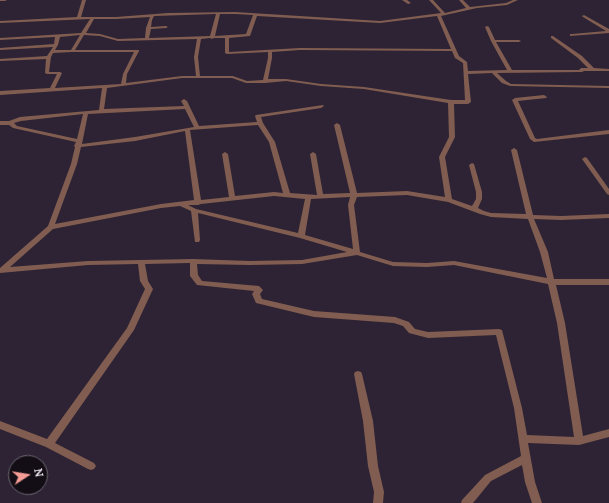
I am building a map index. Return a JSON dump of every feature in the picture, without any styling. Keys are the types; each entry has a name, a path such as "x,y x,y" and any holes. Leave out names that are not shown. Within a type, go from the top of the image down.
{"street":[{"path":"0,0 5,0"},
{"path":"79,18 84,0"},
{"path":"332,0 337,0"},
{"path":"404,0 409,3"},
{"path":"431,0 444,14"},
{"path":"461,0 469,9"},
{"path":"0,22 218,13 380,22 507,4 516,0"},
{"path":"212,38 218,13"},
{"path":"0,39 81,34 100,35 118,40 147,38 227,37 248,34 256,14"},
{"path":"0,93 122,85 167,78 198,76 233,77 246,82 286,80 321,86 364,88 452,102 468,102 465,74 467,70 465,62 457,58 450,38 438,14"},
{"path":"147,38 148,28 153,15"},
{"path":"584,16 609,32"},
{"path":"72,51 81,34 93,18"},
{"path":"148,28 166,27"},
{"path":"487,27 510,71"},
{"path":"572,35 609,32"},
{"path":"52,90 60,74 47,73 50,54 56,45 58,35"},
{"path":"198,76 196,57 199,37"},
{"path":"227,37 227,53 270,50 453,50"},
{"path":"552,37 580,57 592,69"},
{"path":"113,51 118,40"},
{"path":"493,41 519,41"},
{"path":"0,49 56,45"},
{"path":"265,82 270,58 270,50"},
{"path":"0,60 72,51 137,51 125,74 122,85"},
{"path":"465,74 510,71 582,71 581,69 609,70"},
{"path":"493,72 504,82 510,85 609,87"},
{"path":"101,112 105,86"},
{"path":"544,97 517,99 514,101 533,139 536,141 609,132"},
{"path":"184,101 197,128"},
{"path":"449,200 442,157 452,137 452,102"},
{"path":"287,195 272,142 260,123 258,116 321,106"},
{"path":"0,123 10,123 20,119 86,113 187,107"},
{"path":"1,271 51,227 74,164 86,113"},
{"path":"10,123 14,127 78,143 135,139 187,129 260,123"},
{"path":"337,125 354,195 351,205 357,253"},
{"path":"187,129 198,203"},
{"path":"514,150 530,216 544,252 552,282 561,323 579,441"},
{"path":"225,154 232,199"},
{"path":"313,154 320,196"},
{"path":"585,159 609,193"},
{"path":"472,165 479,192 479,199 474,209"},
{"path":"51,227 100,217 257,195 308,197 407,193 449,200 490,215 566,218 609,216"},
{"path":"301,236 308,197"},
{"path":"182,205 194,210 301,236 393,264 427,265 454,263 552,282 609,282"},
{"path":"194,210 197,240"},
{"path":"1,271 88,264 140,262 302,262 357,253"},
{"path":"194,261 194,276 200,283 256,288 259,290 256,294 259,301 314,314 395,320 406,324 412,331 428,335 499,332 509,368 530,482 537,503"},
{"path":"49,444 130,330 149,289 144,281 140,262"},
{"path":"358,374 368,421 373,466 379,492 378,503"},
{"path":"0,425 49,444 91,466"},
{"path":"523,439 579,441 609,433"},
{"path":"466,503 488,478 526,458"}]}
